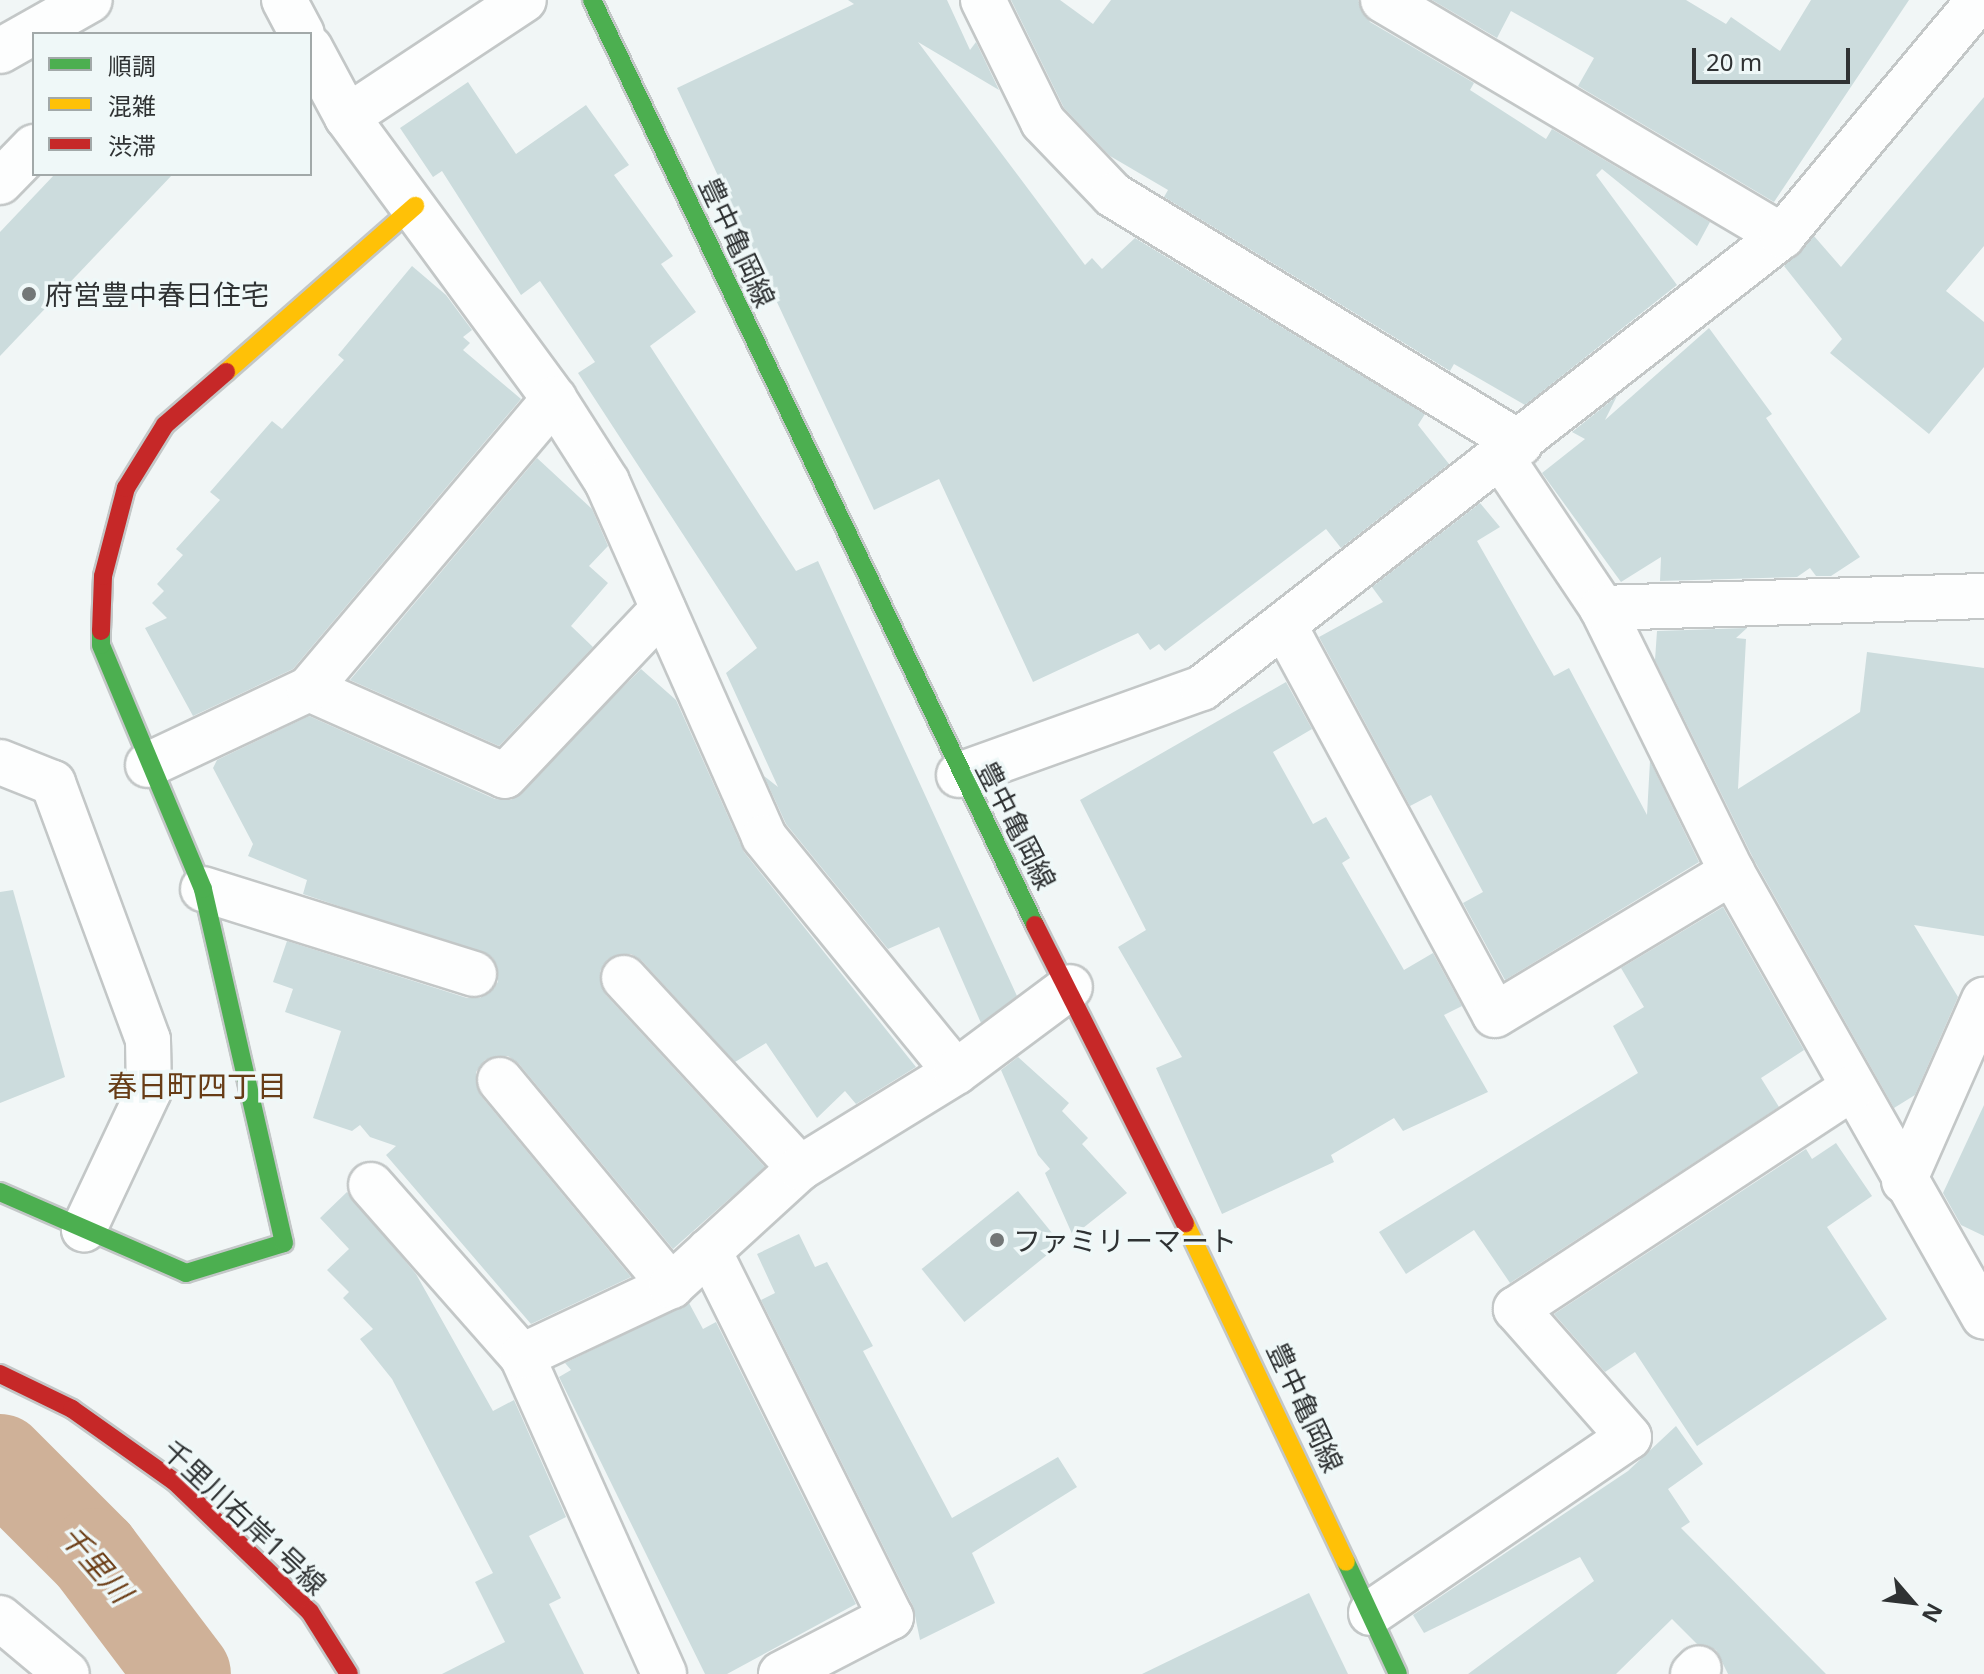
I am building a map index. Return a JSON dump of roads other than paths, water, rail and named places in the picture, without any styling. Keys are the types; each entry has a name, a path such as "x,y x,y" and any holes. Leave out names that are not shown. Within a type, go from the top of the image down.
{"street":[{"path":"284,0 301,32"},
{"path":"347,117 524,0"},
{"name":"豊中亀岡線","path":"592,0 959,775 1070,987 1398,1674"},
{"path":"983,0 1043,122 1113,195 1510,450 1602,608 1732,872 1904,1181 1984,1317"},
{"path":"1383,0 1782,236"},
{"path":"959,775 1202,688 1782,236 1979,0"},
{"path":"42,32 77,16"},
{"path":"0,51 32,36"},
{"path":"312,52 347,117 554,399 607,482 764,837 956,1072"},
{"path":"0,182 32,149"},
{"path":"0,1192 186,1273 284,1243 203,889 148,765 101,645 103,576 126,488 165,425 415,206"},
{"path":"148,765 309,689 554,399"},
{"path":"1602,608 1984,596"},
{"path":"309,689 505,776 663,609"},
{"path":"1284,625 1495,1015 1732,872"},
{"path":"0,762 53,783 148,1040 149,1091 84,1229"},
{"path":"0,792 53,783"},
{"path":"203,889 474,974"},
{"path":"624,978 800,1168"},
{"path":"522,1356 671,1286 800,1168 956,1072 1070,987"},
{"path":"1904,1181 1984,1000"},
{"path":"500,1080 671,1286"},
{"path":"1371,1613 1629,1437 1516,1309 1853,1088"},
{"path":"371,1185 522,1356 664,1674"},
{"path":"709,1251 891,1617 781,1674"},
{"name":"千里川右岸1号線","path":"0,1374 72,1409 175,1482 310,1612 349,1674"},
{"path":"0,1618 67,1674"}],"waterway":[{"name":"千里川","path":"0,1461 94,1555 184,1674"}],"place":[{"name":"府営豊中春日住宅","path":"29,294"},
{"name":"ファミリーマート","path":"997,1240"}],"district":[{"name":"春日町四丁目","path":"197,1086"}]}
